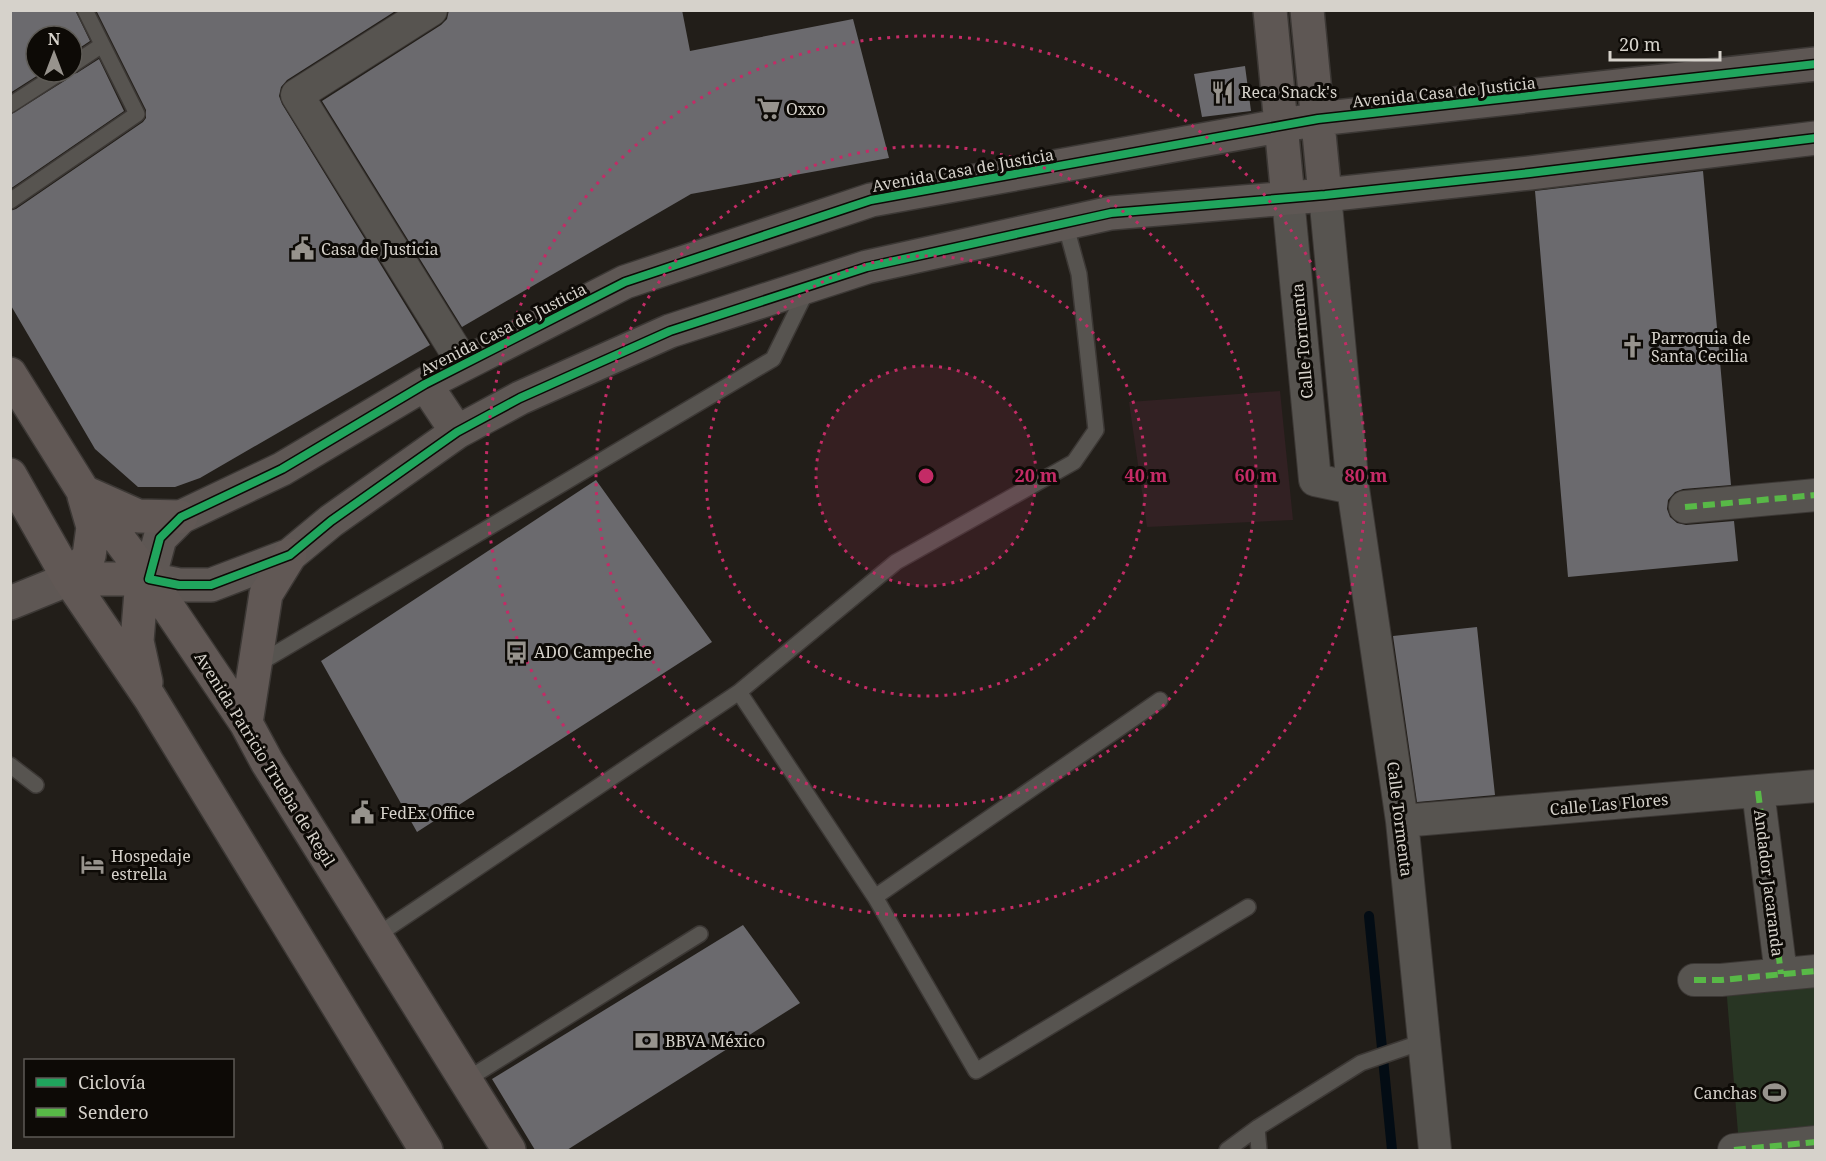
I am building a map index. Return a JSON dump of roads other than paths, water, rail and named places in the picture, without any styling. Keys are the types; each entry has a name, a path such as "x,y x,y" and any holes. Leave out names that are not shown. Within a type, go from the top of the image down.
{"main road":[{"name":"Avenida Patricio Trueba de Regil","path":"10,374 83,491 149,579 246,723 267,762 509,1150"},
{"path":"10,475 69,579 150,698 426,1150"},
{"path":"83,491 138,516 181,517"},
{"path":"69,579 88,556 93,527 83,491"},
{"path":"246,723 266,594 290,555"},
{"path":"69,579 149,579"},
{"path":"149,579 141,592 137,641 150,698"}],"street":[{"path":"431,10 297,95 463,363"},
{"path":"1270,10 1288,198"},
{"path":"1307,10 1325,195"},
{"name":"Avenida Casa de Justicia","path":"181,517 282,470 463,363 625,282 871,200 1318,119 1815,64"},
{"path":"181,517 160,538 149,579 179,585 211,585 290,555 331,521 457,432 520,398 670,331 867,267 1111,213 1325,195 1530,173 1815,138"},
{"name":"Calle Tormenta","path":"1325,195 1353,488 1402,822 1435,1150"},
{"name":"Calle Tormenta","path":"1288,198 1315,480 1353,488"},
{"path":"425,384 457,432"},
{"path":"1685,507 1815,495"},
{"path":"10,603 69,579"},
{"name":"Calle Las Flores","path":"1402,822 1815,786"},
{"name":"Andador Jacaranda","path":"1758,791 1781,974"},
{"path":"1694,980 1815,971"},
{"path":"1734,1150 1806,1145"}],"lane":[{"path":"10,201 137,114 85,10"},
{"path":"84,57 102,45"},
{"path":"10,105 42,84"},
{"path":"376,936 739,692 896,562 1074,462 1096,430 1079,274 1065,223"},
{"path":"255,666 773,359 809,286"},
{"path":"739,692 875,897 976,1071 1248,907"},
{"path":"875,897 1160,700"},
{"path":"10,765 36,785"},
{"path":"466,1080 700,934"},
{"path":"1227,1150 1257,1128 1361,1063 1425,1041"},
{"path":"1257,1128 1259,1150"}],"waterway":[{"path":"1369,916 1392,1150"}],"place":[{"name":"Reca Snack's","path":"1223,92"},
{"name":"Oxxo","path":"768,109"},
{"name":"Casa de Justicia","path":"303,249"},
{"name":"Parroquia de Santa Cecilia","path":"1633,347"},
{"name":"ADO Campeche","path":"516,652"},
{"name":"FedEx Office","path":"362,813"},
{"name":"Hospedaje estrella","path":"93,865"},
{"name":"BBVA México","path":"647,1041"},
{"name":"Canchas","path":"1775,1093"}]}
